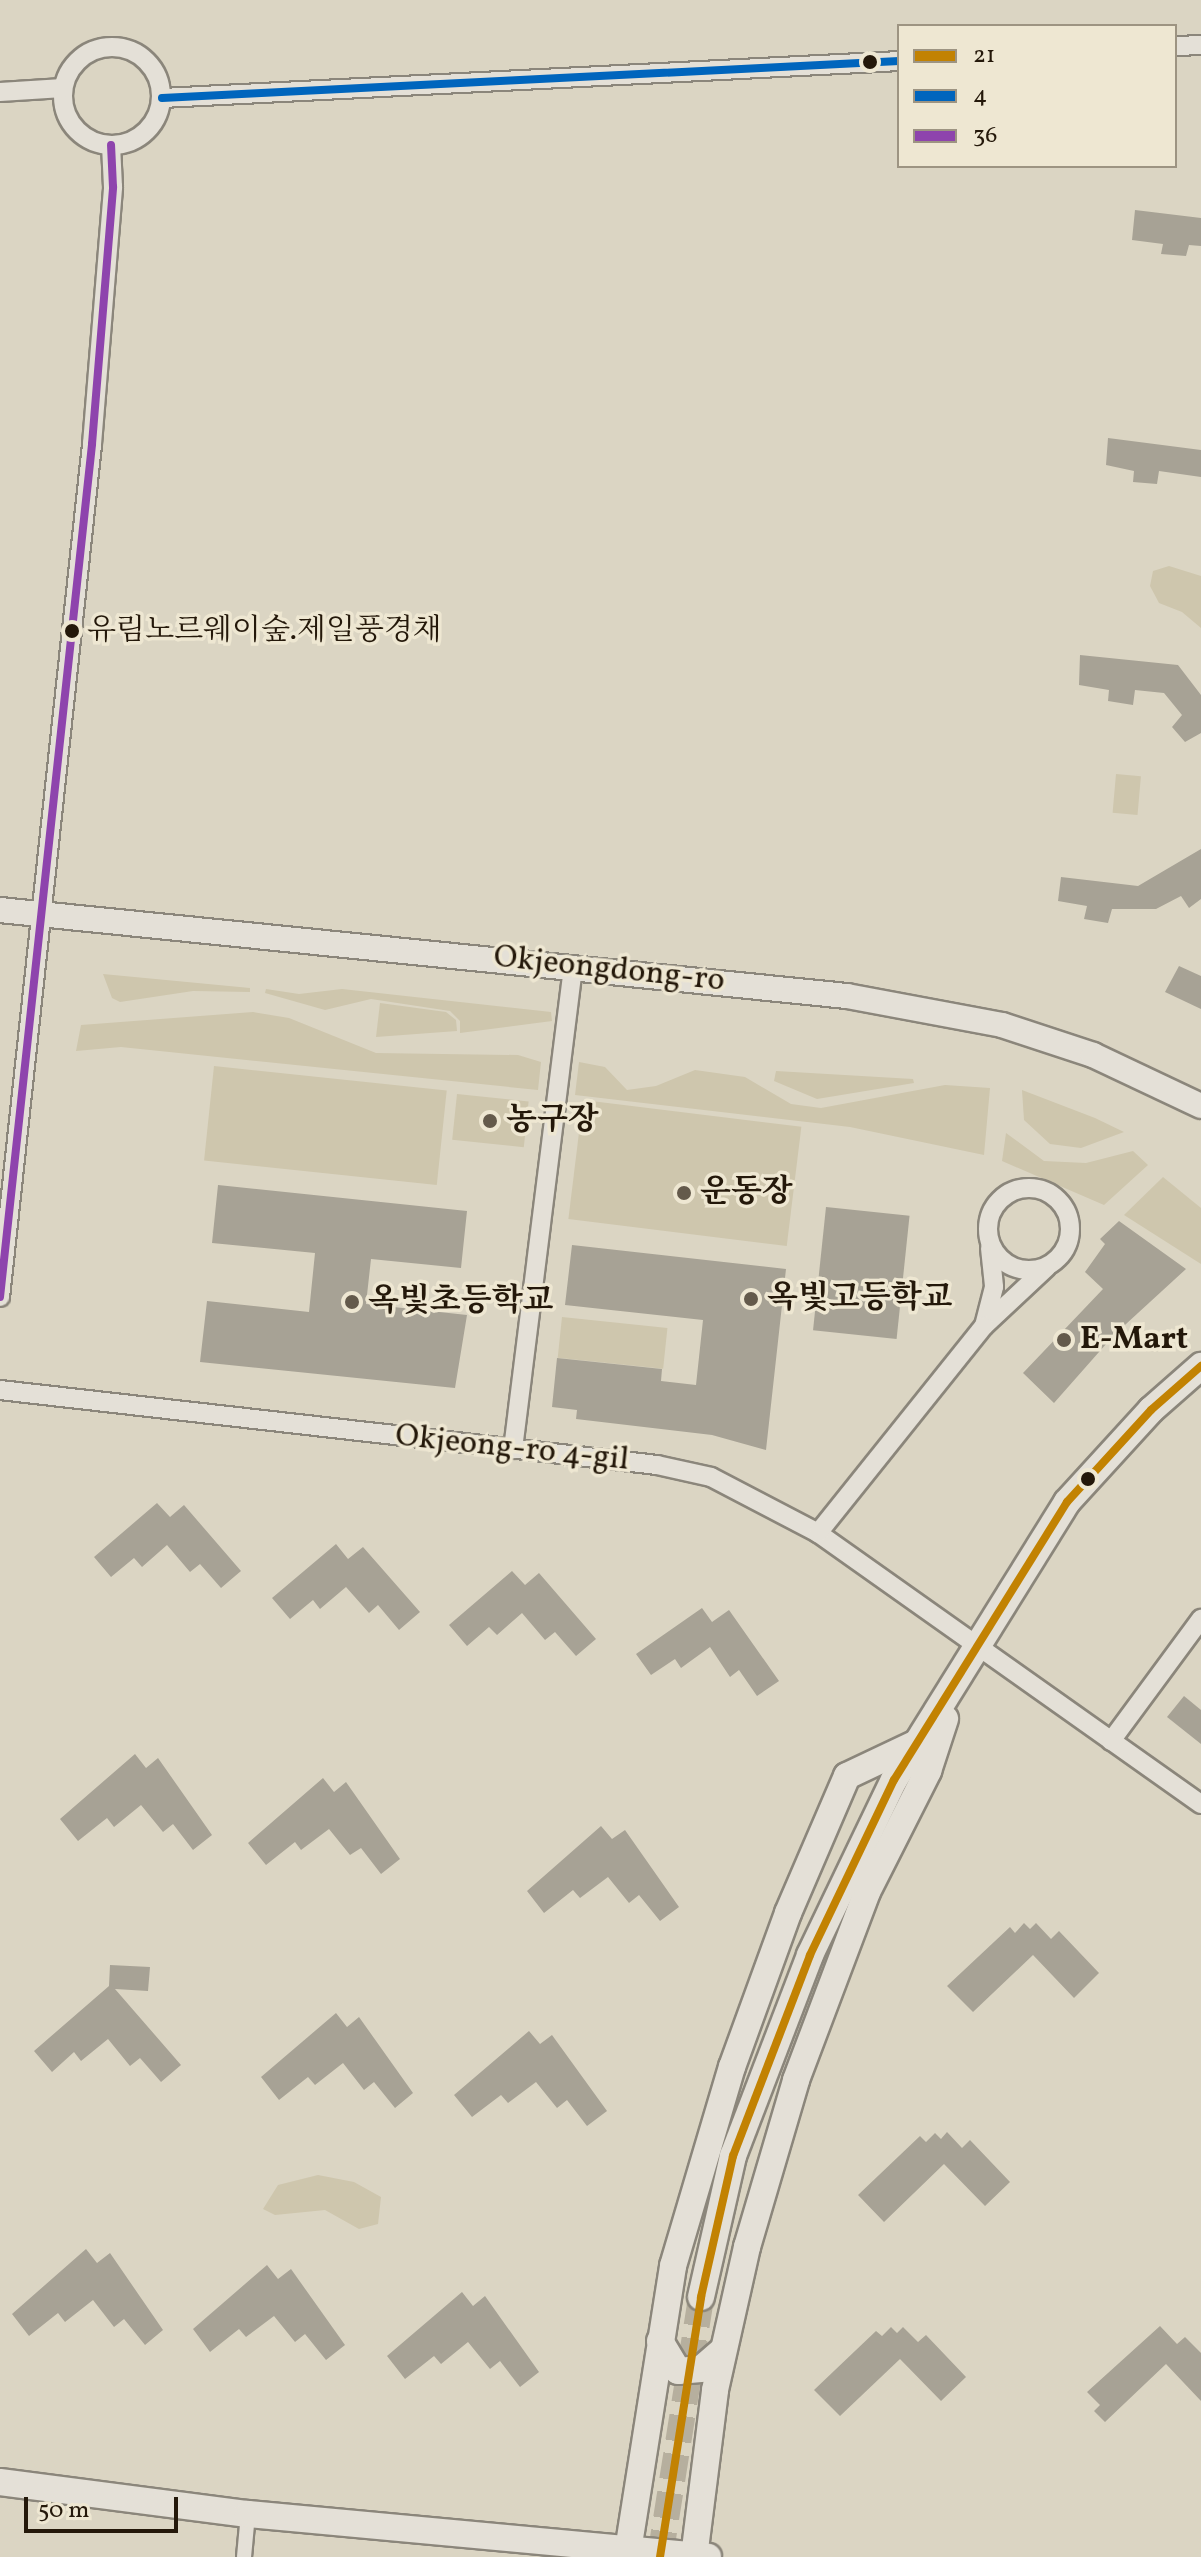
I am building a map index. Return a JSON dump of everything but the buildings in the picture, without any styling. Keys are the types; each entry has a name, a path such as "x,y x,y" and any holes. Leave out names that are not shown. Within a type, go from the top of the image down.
{"main road":[{"path":"0,2482 248,2514 628,2552 699,2556 723,2350 796,2080 867,1892 928,1771 957,1683 973,1647 1067,1502 1151,1410 1201,1366"},
{"path":"701,2297 733,2156 804,1969 894,1780 957,1683"},
{"path":"628,2552 673,2266 732,2067 847,1776 919,1742"},
{"path":"660,2341 678,2371 701,2369 723,2350"}],"street":[{"path":"1177,46 1201,45"},
{"path":"125,48 152,67 162,98 151,126 140,136 111,145 95,142 75,127 63,105 63,88 79,59 100,49 125,48"},
{"path":"162,98 897,61"},
{"path":"0,92 63,88"},
{"path":"0,1297 92,444 113,187 111,145"},
{"name":"Okjeongdong-ro","path":"0,910 847,996 1002,1025 1093,1055 1201,1106"},
{"path":"513,1449 573,966"},
{"path":"818,1533 984,1326 1063,1251 1070,1227 1066,1211 1045,1191 1021,1189 1007,1194 996,1205 988,1233 994,1287 984,1326"},
{"path":"988,1233 995,1253 1018,1268 1053,1262"},
{"name":"Okjeong-ro 4-gil","path":"0,1390 689,1471 734,1486 818,1533 973,1647 1201,1804"},
{"path":"1111,1741 1201,1619"},
{"path":"244,2557 248,2514"}],"shaded area":[{"path":"1169,566 1201,576 1201,628 1182,612 1159,603 1150,586 1153,571"},
{"path":"1116,774 1141,776 1138,815 1113,813"},
{"path":"103,974 250,988 250,992 193,991 120,1002 112,998"},
{"path":"266,989 299,994 342,989 551,1012 552,1021 460,1033 460,1021 450,1011 371,999 325,1010 265,993"},
{"path":"380,1003 446,1012 456,1020 457,1031 376,1037"},
{"path":"253,1012 289,1018 376,1053 518,1055 541,1062 538,1090 121,1047 76,1051 81,1025"},
{"path":"579,1062 605,1067 627,1090 656,1086 695,1070 745,1077 791,1104 821,1108 945,1085 990,1088 984,1155 850,1127 575,1095"},
{"path":"214,1066 447,1090 437,1185 204,1160"},
{"path":"776,1071 913,1079 914,1083 817,1099 774,1081"},
{"path":"1022,1090 1124,1132 1081,1148 1050,1144 1024,1120"},
{"name":"농구장","path":"457,1094 529,1102 524,1147 452,1140"},
{"name":"운동장","path":"583,1100 801,1127 787,1246 568,1219"},
{"path":"1006,1133 1044,1161 1086,1163 1133,1151 1148,1165 1104,1205 1002,1161"},
{"path":"1163,1177 1201,1208 1201,1264 1124,1215"},
{"path":"562,1317 667,1328 663,1369 558,1358"},
{"path":"318,2175 354,2182 381,2197 378,2224 359,2229 325,2210 275,2215 263,2209 278,2185"}],"tunnel":[{"path":"660,2557 701,2297"}],"transit line":[{"name":"4","path":"162,98 897,61"},
{"name":"36","path":"0,1297 92,444 113,187 111,145"},
{"name":"21","path":"660,2557 701,2297 733,2156 810,1955 894,1780 1067,1502 1151,1410 1201,1366"}],"place":[{"name":"유림노르웨이숲.제일풍경채","path":"72,631"},
{"name":"농구장","path":"490,1121"},
{"name":"운동장","path":"684,1193"},
{"name":"옥빛고등학교","path":"751,1299"},
{"name":"옥빛초등학교","path":"352,1302"},
{"name":"E-Mart","path":"1064,1340"}]}
